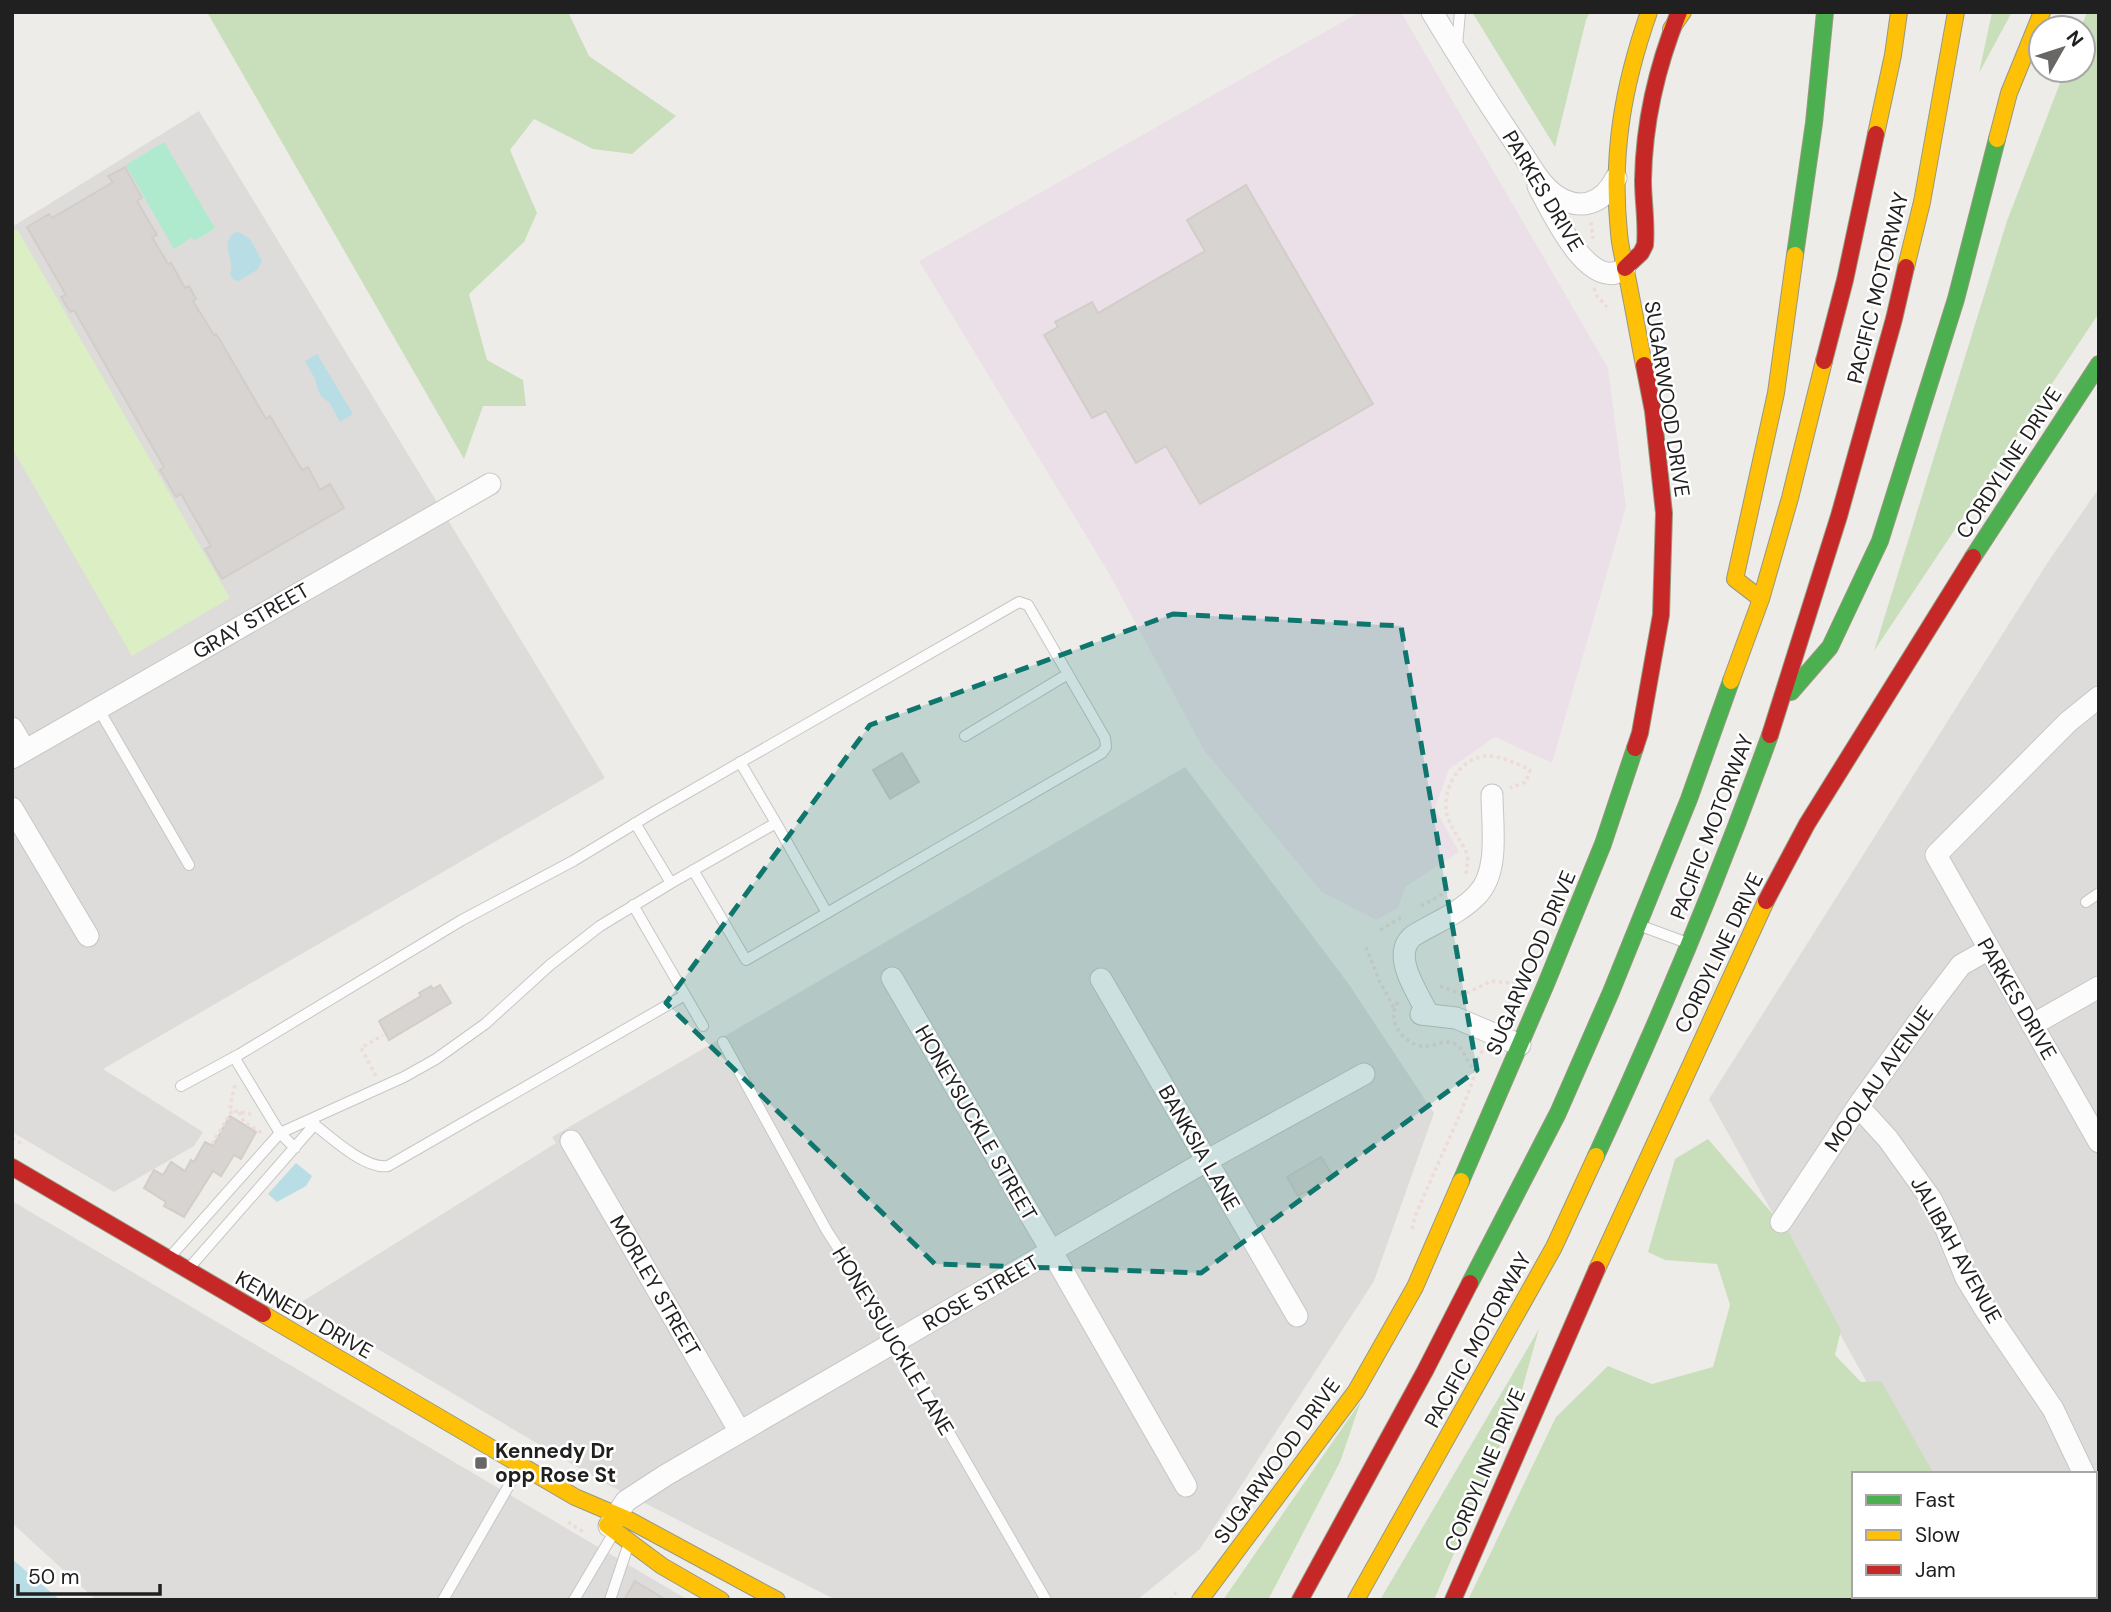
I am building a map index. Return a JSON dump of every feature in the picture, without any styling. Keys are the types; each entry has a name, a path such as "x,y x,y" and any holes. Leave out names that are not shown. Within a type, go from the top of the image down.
{"main road":[{"name":"SUGARWOOD DRIVE","path":"1200,1600 1356,1391 1415,1286 1520,1045 1603,844 1640,733 1661,615 1664,513 1653,411 1617,213 1616,178 1619,125 1638,43 1649,12"},
{"path":"1625,268 1645,245 1643,181 1646,130 1655,81 1671,29 1681,12"},
{"path":"1761,599 1735,579 1776,393 1814,123 1825,12"},
{"name":"PACIFIC MOTORWAY","path":"1300,1600 1425,1371 1558,1113 1639,925 1689,799 1761,599 1790,498 1845,280 1893,55 1899,12"},
{"name":"PACIFIC MOTORWAY","path":"1356,1600 1554,1247 1644,1053 1749,793 1781,704 1839,516 1894,319 1922,202 1956,12"},
{"path":"1781,704 1830,647 1880,541 1956,299 2009,93 2042,12"},
{"name":"CORDYLINE DRIVE","path":"1453,1600 1572,1322 1761,910 1807,824 1928,626 2099,364"},
{"name":"KENNEDY DRIVE","path":"12,1167 575,1497 613,1524 629,1542 689,1589 721,1600"},
{"name":"KENNEDY DRIVE","path":"613,1524 716,1566 775,1599"}],"street":[{"name":"PARKES DRIVE","path":"1432,12 1542,182 1562,199 1583,205 1596,202 1610,189 1616,178"},
{"name":"PARKES DRIVE","path":"1499,118 1565,235 1581,257 1596,270 1608,274 1617,274 1625,268"},
{"name":"GRAY STREET","path":"19,754 490,484"},
{"name":"PARKES DRIVE","path":"2099,697 2068,722 1936,855 2099,1142"},
{"path":"12,728 19,754"},
{"path":"1492,795 1493,860 1485,885 1467,904 1407,940 1403,949 1405,964 1424,1014 1456,1018 1520,1045"},
{"path":"12,808 88,936"},
{"name":"MOOLAU AVENUE","path":"1781,1222 1858,1106 1932,1003 1961,965 1989,949"},
{"name":"HONEYSUCKLE STREET","path":"892,978 1186,1486"},
{"name":"BANKSIA LANE","path":"1101,979 1297,1316"},
{"path":"2032,1025 2099,987"},
{"name":"ROSE STREET","path":"613,1524 633,1495 1206,1161 1364,1074"},
{"name":"JALIBAH AVENUE","path":"1858,1106 1888,1139 1931,1199 1966,1278 2053,1409 2083,1472"},
{"name":"MORLEY STREET","path":"571,1140 740,1432"},
{"path":"716,1566 739,1600"}],"lane":[{"path":"1456,52 1460,12"},
{"path":"181,1086 462,920 573,861 1019,602 1028,605 1105,738 1106,747 1102,753 746,960 693,870"},
{"path":"965,736 1068,674"},
{"path":"98,709 189,864"},
{"path":"740,762 827,913"},
{"path":"635,823 671,883"},
{"path":"168,1260 277,1136 313,1122 423,1066 461,1042 600,926 776,823"},
{"path":"2086,902 2099,893"},
{"path":"633,905 703,1026"},
{"path":"1639,925 1689,944"},
{"path":"313,1122 369,1163 380,1167 388,1166 685,995"},
{"name":"HONEYSUUCKLE LANE","path":"723,1042 827,1231 872,1298 1045,1600"},
{"path":"234,1057 277,1136 295,1148"},
{"path":"187,1270 295,1148 313,1122"},
{"path":"443,1600 520,1465"},
{"path":"574,1600 613,1524"},
{"path":"610,1600 629,1542"}],"path":[{"path":"1594,286 1596,295 1608,308 1611,317"},
{"path":"1464,878 1468,865 1467,854 1449,821 1446,806 1446,793 1457,771 1477,758 1489,756 1530,770 1526,782 1492,795"},
{"path":"1380,930 1454,888"},
{"path":"1366,947 1379,980 1394,1007 1395,1026 1403,1037 1424,1047 1443,1042 1453,1043 1462,1050 1471,1068 1475,1070"},
{"path":"1440,986 1461,994 1491,981 1520,986 1525,974"},
{"path":"1506,1007 1514,997"},
{"path":"1394,1007 1398,1002"},
{"path":"382,1087 361,1048 383,1035"},
{"path":"1411,1234 1415,1216 1461,1112 1477,1060"},
{"path":"212,1144 233,1109"},
{"path":"239,1112 244,1122 277,1136"},
{"path":"1170,1600 1179,1589"}],"highlighted area":[{"path":"1173,614 1401,626 1477,1070 1201,1273 935,1264 666,1003 870,725"}],"shaded area":[{"path":"1360,12 1401,12 1608,368 1626,507 1552,763 1495,737 1449,769 1435,808 1459,852 1405,887 1398,908 1376,920 1322,892 1204,750 1108,572 919,261"},
{"path":"199,111 605,778 103,1069 203,1132 194,1146 114,1192 12,1132 12,227"},
{"path":"2099,488 2097,1528 2097,1472 1917,1472 1709,1099 2048,562"},
{"path":"1185,767 1348,983 1434,1113 1374,1281 1200,1549 1137,1600 836,1600 599,1480 300,1303 556,1143 552,1137"},
{"path":"12,1201 688,1600 96,1600 12,1523"}],"green space":[{"path":"207,12 568,12 589,56 676,116 632,154 593,149 534,119 510,150 537,213 524,242 469,294 487,360 523,380 526,406 483,406 464,459"},
{"path":"1472,12 1590,12 1555,147"},
{"path":"1992,12 2012,12 1979,73"},
{"path":"2099,12 2099,313 1874,651 2007,221 2060,84 2097,84 2097,14 2086,14"},
{"path":"164,142 215,228 194,241 192,237 174,249 126,165"},
{"path":"17,229 230,598 132,656 12,448 12,232"},
{"path":"1708,1139 1789,1233 1841,1330 1835,1355 1861,1382 1881,1381 1933,1472 1852,1472 1852,1598 1927,1600 1468,1600 1556,1417 1608,1366 1652,1384 1713,1367 1730,1305 1717,1264 1665,1260 1648,1252 1675,1159"},
{"path":"1539,1329 1518,1404 1434,1600 1380,1600"},
{"path":"1361,1401 1340,1462 1268,1600 1223,1600"}],"water":[{"path":"237,231 250,239 262,261 257,270 239,281 230,275 228,246 231,236"},
{"path":"317,354 353,414 340,422 329,402 320,394 305,361"},
{"path":"296,1163 312,1176 306,1186 277,1202 268,1194"},
{"path":"12,1559 60,1600 12,1600"}],"building":[{"path":"125,167 142,198 137,201 157,235 152,237 185,288 189,286 196,299 193,301 220,340 266,419 270,416 302,470 308,467 320,490 330,484 344,508 222,579 205,549 211,546 181,494 176,497 160,470 164,467 74,310 70,312 61,297 66,295 27,227 49,214 52,218 113,182 108,176"},
{"path":"1246,185 1373,404 1200,504 1166,446 1136,463 1106,411 1092,418 1044,335 1058,327 1055,322 1092,302 1098,313 1205,251 1187,220"},
{"path":"902,753 919,782 890,799 873,770"},
{"path":"440,985 451,1003 389,1040 379,1021 421,996 419,993 431,986 433,989"},
{"path":"230,1116 256,1132 241,1159 234,1155 221,1176 213,1171 184,1217 164,1206 166,1202 144,1188 154,1170 163,1175 171,1162 185,1171 191,1160 194,1162 205,1142 213,1146"},
{"path":"1321,1157 1333,1176 1298,1196 1287,1177"},
{"path":"635,1581 666,1600 624,1600"}],"traffic: fast":[{"path":"1795,255 1814,123 1825,12"},
{"path":"1791,692 1830,647 1880,541 1956,299 1997,139"},
{"path":"1973,557 2099,364"},
{"path":"1470,1283 1558,1113 1611,992 1689,799 1731,681"},
{"path":"1596,1156 1688,947 1770,735"},
{"path":"1461,1181 1603,844 1635,748"},
{"path":"2007,1600 2010,1598"}],"traffic: slow":[{"path":"1644,365 1620,244 1617,176 1626,94 1649,12"},
{"path":"1671,29 1683,12"},
{"path":"1876,134 1899,12"},
{"path":"1906,267 1922,202 1956,12"},
{"path":"1997,139 2009,93 2042,12"},
{"path":"1761,599 1735,579 1776,393 1795,255"},
{"path":"1731,681 1761,599 1790,498 1824,361"},
{"path":"1597,1269 1766,901"},
{"path":"1356,1600 1554,1247 1596,1156"},
{"path":"1200,1600 1356,1391 1415,1287 1461,1181"},
{"path":"263,1314 575,1497 629,1520 777,1600"},
{"path":"607,1525 662,1566 721,1600"}],"traffic: jam":[{"path":"1625,268 1641,253 1645,245 1643,180 1649,115 1658,73 1679,12"},
{"path":"1824,361 1845,280 1876,134"},
{"path":"1770,735 1839,516 1906,267"},
{"path":"1635,748 1661,615 1664,513 1653,411 1644,365"},
{"path":"1766,901 1807,824 1973,557"},
{"path":"12,1167 263,1314"},
{"path":"1453,1600 1597,1269"},
{"path":"1300,1600 1470,1283"}],"place":[{"name":"Kennedy Dr opp Rose St","path":"481,1463"}]}
